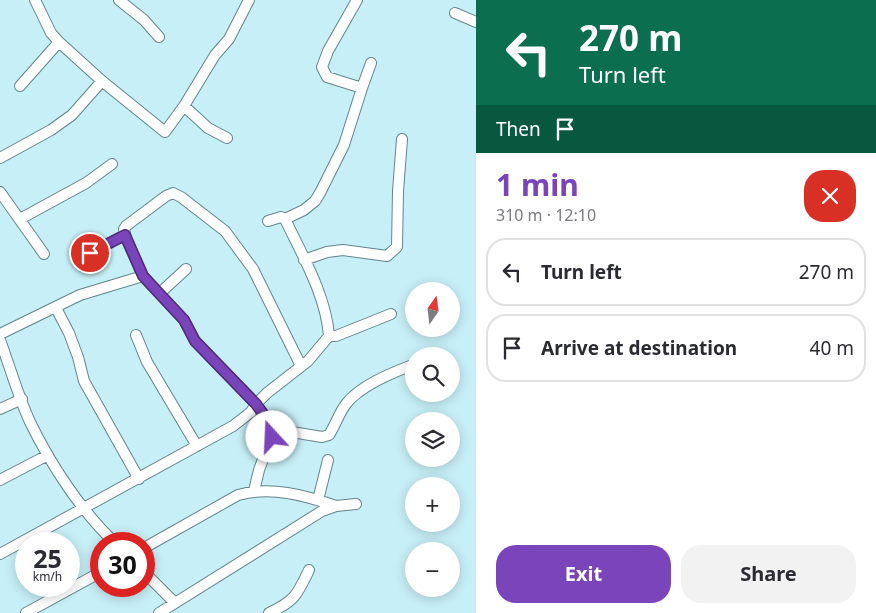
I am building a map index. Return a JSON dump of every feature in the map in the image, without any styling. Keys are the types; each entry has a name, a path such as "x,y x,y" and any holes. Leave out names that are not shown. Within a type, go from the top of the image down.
{"street":[{"path":"35,0 51,33 59,42 102,81 166,132 228,39 249,0"},
{"path":"118,0 144,20 159,37"},
{"path":"357,0 328,52 322,67 327,77 362,88"},
{"path":"455,13 476,22"},
{"path":"20,86 59,42"},
{"path":"268,221 281,217 285,219 314,201 344,145 370,63"},
{"path":"0,158 51,130 72,115 102,81"},
{"path":"184,106 208,128 227,138"},
{"path":"304,260 327,252 343,250 387,256 397,247 398,191 402,139"},
{"path":"20,219 86,184 112,164"},
{"path":"0,192 44,254"},
{"path":"301,366 253,269 225,232 181,197 172,193 126,226 124,229 125,235 143,276 184,320 195,341 256,404 274,429 322,437 329,435 346,404 357,394 386,376 405,368"},
{"path":"0,554 233,426 251,412 267,393 308,361 329,336 328,319 285,219"},
{"path":"90,253 125,235"},
{"path":"160,293 186,269"},
{"path":"0,334 80,295 143,276"},
{"path":"56,308 69,333 84,381 139,479"},
{"path":"329,336 336,336 391,314"},
{"path":"136,335 147,362 197,446"},
{"path":"0,340 30,422 48,455 83,509 105,532"},
{"path":"0,409 22,399"},
{"path":"254,491 259,470 274,429"},
{"path":"0,480 48,455"},
{"path":"318,500 328,460"},
{"path":"155,542 238,495 254,491 276,491 336,506"},
{"path":"159,613 322,511 336,506 356,504"},
{"path":"269,613 295,598 309,570"},
{"path":"26,613 90,578"},
{"path":"155,583 175,603"}],"route":[{"path":"90,253 125,235 143,276 184,320 195,341 256,404 274,429 272,437"}]}
